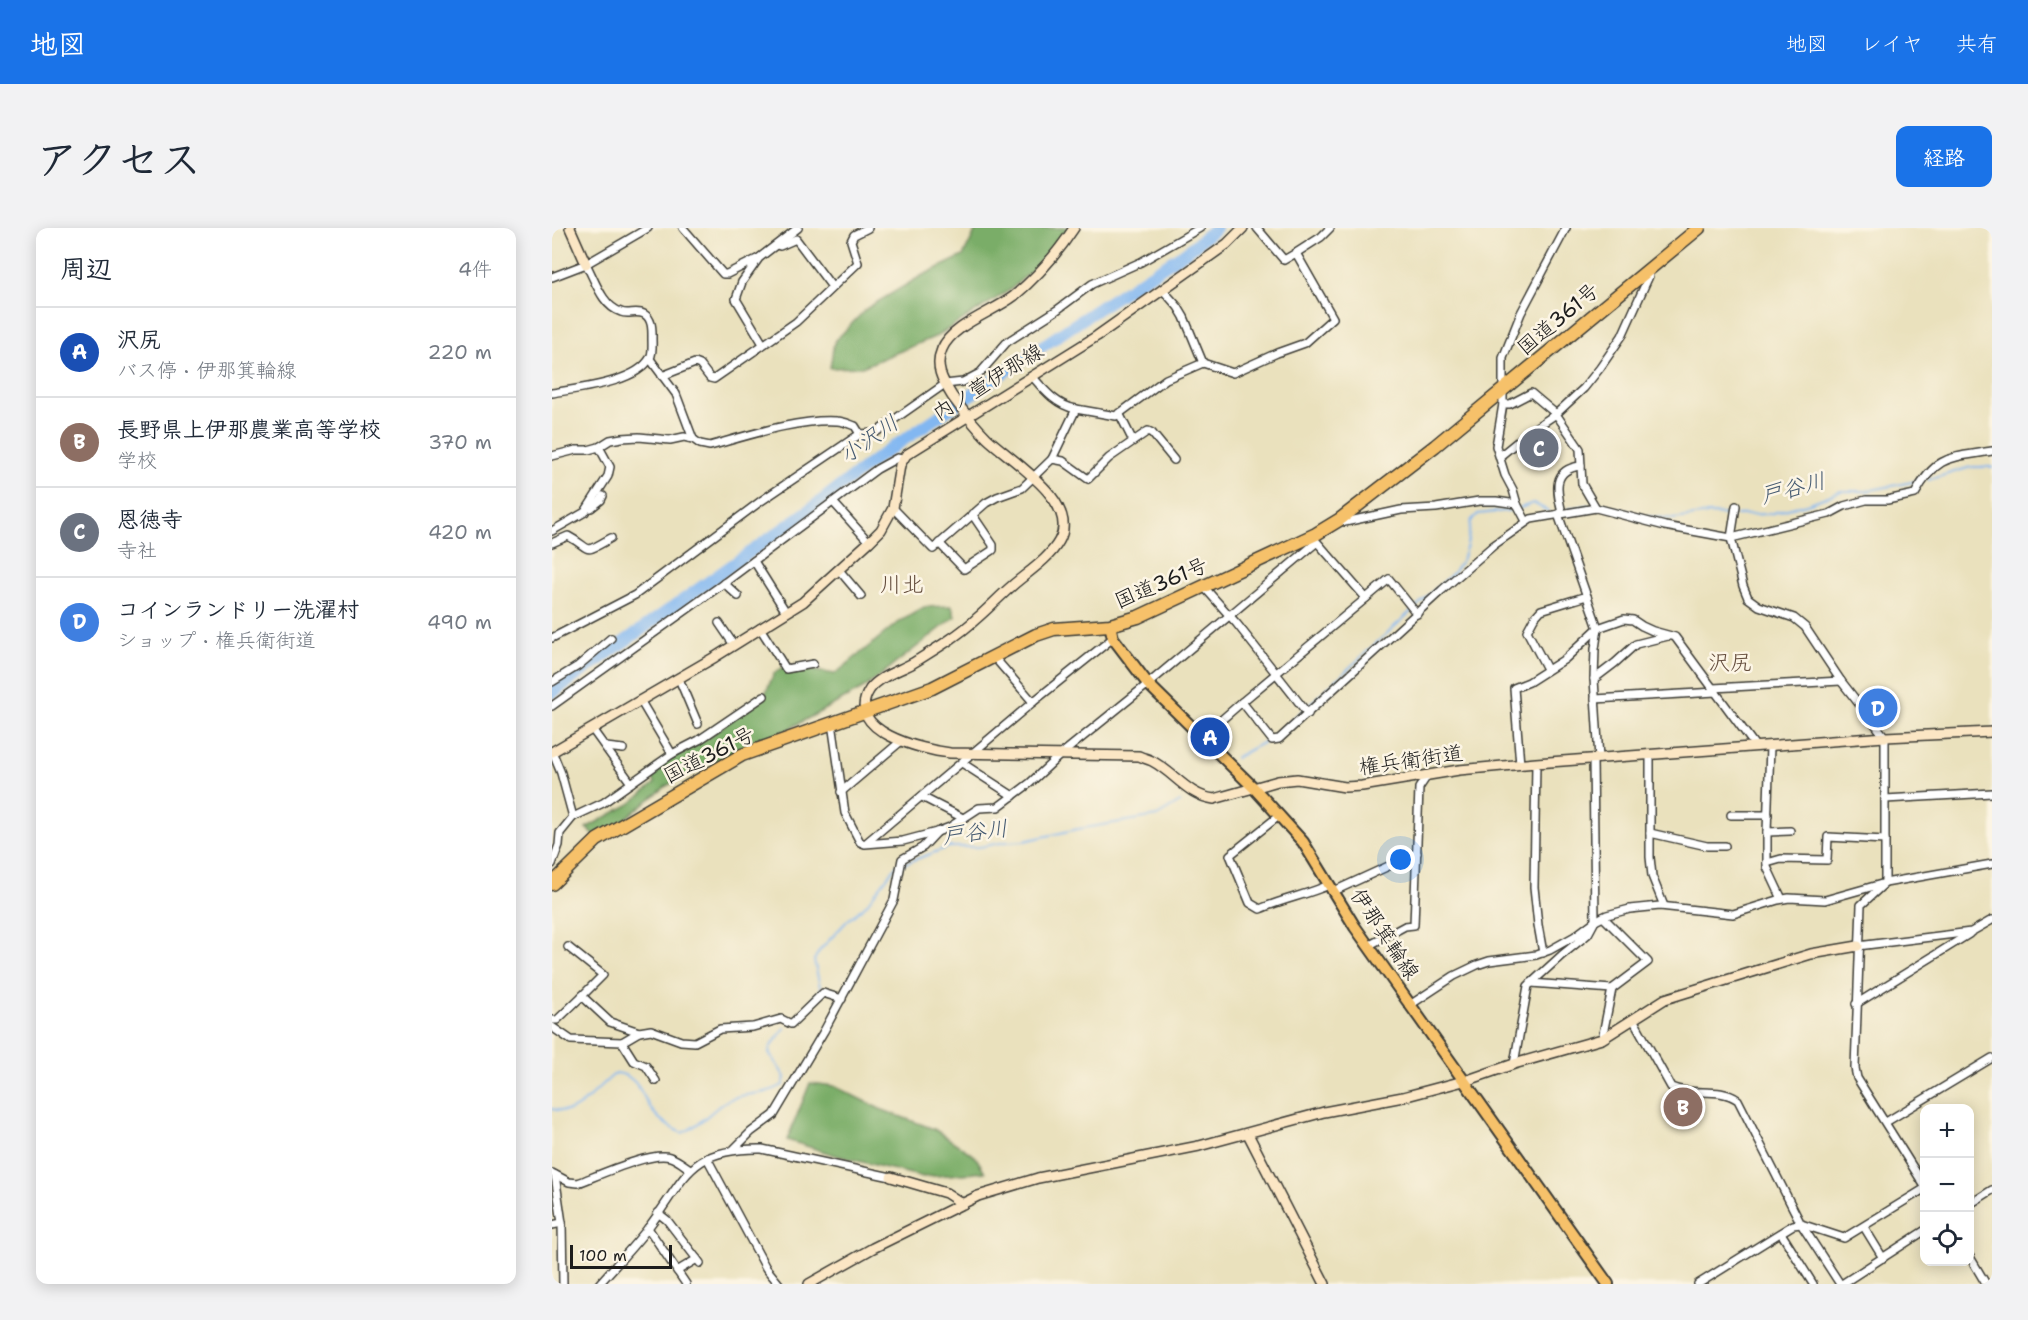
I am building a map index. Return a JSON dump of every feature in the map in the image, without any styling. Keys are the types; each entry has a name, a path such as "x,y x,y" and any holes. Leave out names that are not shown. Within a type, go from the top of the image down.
{"highway":[{"name":"国道361号","path":"552,885 597,840 742,755 932,688 1028,639 1054,629 1112,632 1138,617 1316,538 1435,446 1699,228"}],"main road":[{"name":"伊那箕輪線","path":"1112,632 1149,684 1254,788 1303,842 1368,946 1608,1284"}],"street":[{"path":"552,393 631,375 650,359 652,354 651,323 644,314 622,313 610,305 601,294 570,228"},
{"path":"552,277 586,264 648,228"},
{"path":"683,228 723,274 759,258 798,228"},
{"path":"662,376 695,363 700,365 710,378 714,379 796,322 858,262 851,241 855,235 868,228"},
{"path":"864,711 866,698 872,687 880,680 912,664 975,621 1057,544 1063,530 1063,515 1052,497 987,438 966,415 947,388 939,371 939,359 942,348 954,333 1011,298 1045,268 1074,228"},
{"path":"552,638 635,596 761,501 860,434 875,433 947,388 980,373 1007,342 1092,284 1141,262 1200,228"},
{"name":"内ノ萱伊那線","path":"902,459 966,415 1097,336 1227,244 1243,228"},
{"path":"1257,228 1284,260 1321,237 1330,228"},
{"path":"1526,521 1517,504 1514,490 1505,476 1496,446 1503,404 1503,358 1521,313 1566,228"},
{"path":"776,245 780,246 796,238 832,287"},
{"path":"1032,376 1051,397 1068,408 1112,416 1119,414 1166,379 1203,363 1233,373 1305,343 1333,318 1296,253"},
{"path":"759,258 742,282 736,299 763,344"},
{"path":"1500,456 1571,402 1600,368 1622,336 1649,276 1648,270"},
{"path":"1162,289 1184,316 1203,363"},
{"path":"650,359 676,394 693,439"},
{"path":"1503,404 1510,404 1531,393 1556,414 1580,449 1584,489 1596,508"},
{"path":"893,508 933,549 972,514 997,497 1022,488 1052,459 1076,409"},
{"path":"1119,414 1133,441"},
{"path":"552,456 599,447 610,440 622,438 670,440 684,437 711,446 772,429 814,422 838,421 855,426 860,434"},
{"path":"1052,459 1063,461 1088,479 1109,458 1145,432 1152,433 1174,460"},
{"path":"585,512 609,472 608,462 599,447"},
{"path":"1242,702 1272,740 1279,739 1306,711 1415,612 1526,521 1596,508 1665,526 1731,538 1829,514 1844,506 1866,500 1887,500 1916,494 1924,480 1940,462 1992,451"},
{"path":"552,706 877,470 897,458 902,459 893,508 881,530 803,602 679,679 552,752 561,773 573,817"},
{"path":"1514,1064 1528,986 1588,934 1595,921 1594,679 1598,628 1560,513 1556,490 1564,472 1581,466"},
{"path":"552,531 585,512 601,500 603,495"},
{"path":"1339,520 1345,522 1401,510 1436,508 1479,501 1517,504"},
{"path":"833,502 869,542"},
{"path":"1735,509 1731,538 1748,598 1759,606 1794,618 1805,627 1841,681 1885,737 1885,883 1861,906 1855,1068 1857,1078 1920,1180"},
{"path":"939,543 964,569 993,550 993,545 972,514"},
{"path":"552,543 568,536 590,550 611,538"},
{"path":"831,723 844,813 860,842 865,844 903,841 950,827 979,808 998,807 1013,796 1149,684 1316,538 1366,598"},
{"path":"754,561 786,612"},
{"path":"839,570 861,596"},
{"path":"1202,737 1389,579 1415,612"},
{"path":"724,583 738,596"},
{"path":"1204,587 1237,624 1306,711"},
{"path":"1546,669 1527,631 1533,618 1541,610 1587,596"},
{"path":"1520,765 1514,688 1529,682 1565,658 1598,628 1624,619 1633,620 1653,631 1675,636 1756,747"},
{"path":"718,623 734,645"},
{"path":"760,628 786,669 813,664"},
{"path":"865,844 974,753 1112,632"},
{"path":"1594,679 1636,644 1670,635"},
{"path":"552,682 578,666 611,638"},
{"path":"994,657 1032,702"},
{"path":"679,679 698,724"},
{"path":"1595,699 1841,681"},
{"path":"552,838 573,817 603,802 672,754 699,740 764,696"},
{"path":"640,700 672,754"},
{"name":"権兵衛街道","path":"864,711 879,728 900,742 930,751 1059,756 1139,756 1153,761 1190,790 1206,798 1214,799 1278,781 1297,779 1345,787 1362,786 1460,770 1536,763 1885,737 1992,732"},
{"path":"592,729 632,783"},
{"path":"841,792 900,742"},
{"path":"1770,746 1767,867 1782,899"},
{"path":"606,747 623,749"},
{"path":"1650,755 1652,876 1664,906"},
{"path":"962,762 1013,796"},
{"path":"1536,763 1534,887 1543,953"},
{"path":"1368,946 1405,926 1414,925 1419,788 1427,776"},
{"path":"1885,799 1992,793"},
{"path":"922,797 963,818"},
{"path":"1280,815 1230,855 1250,903 1260,909 1282,900 1330,888 1417,853"},
{"path":"1731,815 1768,815"},
{"path":"1767,832 1790,831"},
{"path":"552,864 559,845 560,832"},
{"path":"733,1150 751,1132 774,1115 842,999 894,900 900,865 908,854 923,847 937,832"},
{"path":"1650,833 1707,846 1725,846"},
{"path":"1767,863 1781,859 1827,860 1828,837 1885,840"},
{"path":"1410,1005 1454,976 1477,965 1543,953 1575,936 1595,921 1630,909 1664,906 1732,914 1782,899 1825,900 1885,883 1992,864"},
{"path":"1531,983 1612,989 1648,962 1603,917"},
{"path":"1856,1004 1992,920"},
{"path":"809,1284 873,1248 978,1196 1038,1178 1199,1146 1324,1112 1403,1097 1463,1081 1602,1039 1665,999 1810,954 1971,932"},
{"path":"552,1020 557,1020 603,975 568,948"},
{"path":"1602,1039 1612,989"},
{"path":"552,1027 571,1040 622,1042 639,1032 651,1030 681,1041 695,1042 720,1029 753,1027 781,1019 791,1024 823,993 842,999"},
{"path":"582,996 610,1022 639,1032"},
{"path":"1633,1019 1671,1087 1680,1091 1728,1093 1738,1100 1801,1224 1841,1284 1920,1234"},
{"path":"622,1042 634,1060 646,1066 656,1081"},
{"path":"1886,1122 1992,1058"},
{"path":"1248,1134 1325,1284"},
{"path":"599,1284 648,1228 690,1169 707,1158 733,1150 762,1149 891,1177 946,1193 963,1204"},
{"path":"553,1174 569,1182 578,1183 637,1161 658,1156 669,1157 690,1169"},
{"path":"707,1158 766,1268 779,1284"},
{"path":"553,1174 562,1223 563,1284"},
{"path":"1698,1284 1793,1225 1801,1224 1844,1238 1920,1190"},
{"path":"1974,1201 1992,1190"},
{"path":"658,1213 667,1220 699,1261 677,1271"},
{"path":"552,1225 562,1223"},
{"path":"1864,1227 1883,1258"},
{"path":"648,1228 686,1284"},
{"path":"1781,1233 1813,1284"},
{"path":"1974,1264 1986,1284"}],"green space":[{"path":"977,228 1069,228 1038,265 1010,290 937,336 862,367 830,368 834,342 867,308 921,276 963,256"},
{"path":"952,606 955,617 864,688 761,744 708,764 668,785 617,825 595,836 586,828 630,804 655,783 650,774 657,764 709,737 766,692 774,673 785,666 835,674 896,624 924,607"},
{"path":"810,1083 834,1086 880,1109 934,1129 975,1156 985,1172 923,1177 838,1156 787,1140"}],"waterway":[{"name":"小沢川","path":"552,693 804,514 877,458 1186,252 1216,228"},
{"name":"戸谷川","path":"1928,480 1971,467 1992,467"},
{"name":"戸谷川","path":"1737,515 1769,514 1810,503 1841,491 1866,491 1922,480"},
{"name":"戸谷川","path":"1276,735 1453,573 1462,560 1471,521 1478,514 1515,510 1533,503 1548,511"},
{"name":"戸谷川","path":"1600,504 1645,516 1674,519 1708,514 1732,515"},
{"name":"戸谷川","path":"1568,509 1589,505"},
{"name":"戸谷川","path":"1235,758 1266,741"},
{"name":"戸谷川","path":"813,998 821,991 814,960 820,950 848,920 866,905 895,867 949,847 979,847 1024,841 1078,829 1157,816 1180,802"},
{"name":"戸谷川","path":"552,1109 567,1111 579,1106 616,1073 630,1078 657,1116 682,1133 728,1100 776,1089 783,1085 785,1077 769,1053 771,1046 785,1028"}],"place":[{"name":"恩徳寺","path":"1539,448"},
{"name":"コインランドリー洗濯村","path":"1878,708"},
{"name":"沢尻","path":"1210,737"},
{"name":"長野県上伊那農業高等学校","path":"1683,1107"}],"district":[{"name":"川北","path":"902,584"},
{"name":"沢尻","path":"1730,662"}]}
